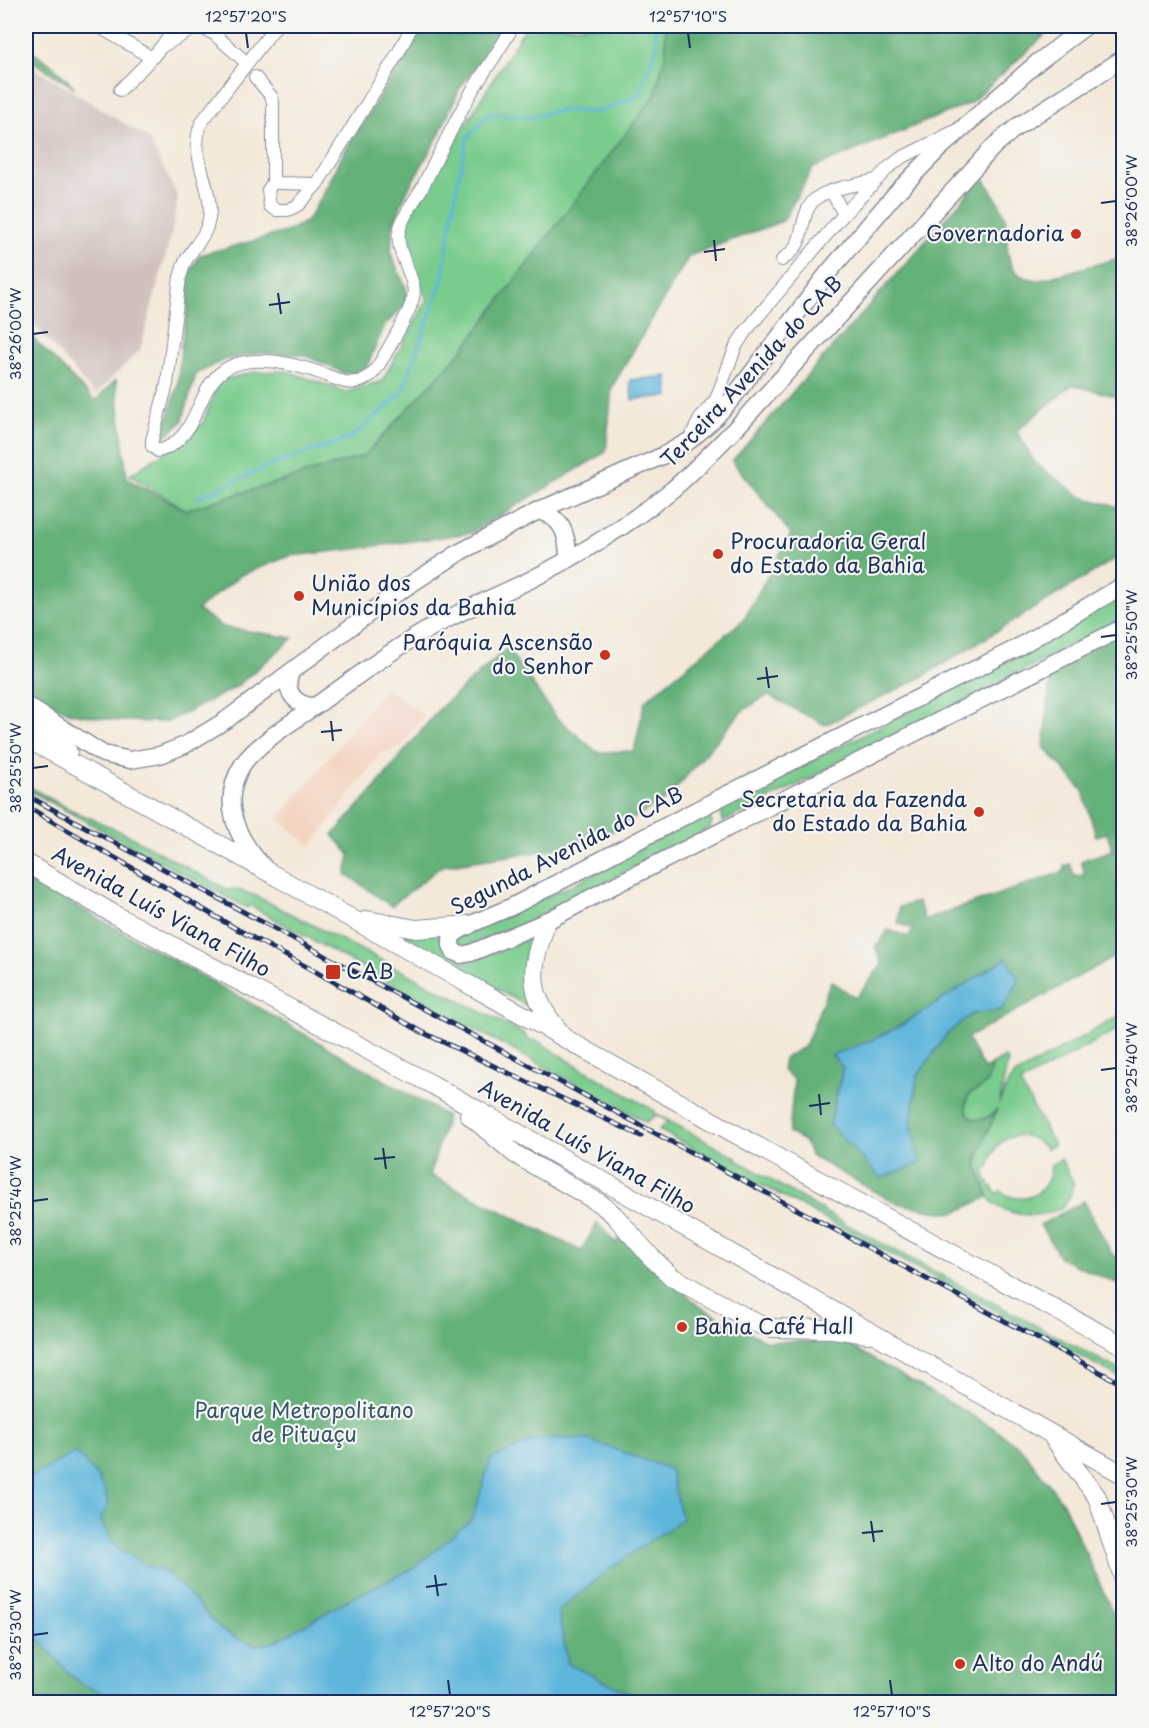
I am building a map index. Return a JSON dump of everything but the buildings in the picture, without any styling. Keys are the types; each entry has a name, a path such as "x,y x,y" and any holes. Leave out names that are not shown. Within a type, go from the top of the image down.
{"highway":[{"path":"26,715 102,779"},
{"path":"26,738 344,913 564,1039 986,1273 1124,1346"},
{"name":"Avenida Luís Viana Filho","path":"26,863 128,921 433,1085 1124,1475"},
{"path":"344,913 379,923 416,929 469,925"},
{"path":"547,921 537,951 534,969 536,988 541,1006 564,1039"},
{"path":"433,1085 515,1154 601,1204 672,1276 763,1326 833,1329 879,1336"},
{"path":"1095,1331 1124,1337"},
{"path":"1049,1433 1097,1497 1124,1580"}],"main road":[{"name":"Terceira Avenida do CAB","path":"26,705 103,754 130,760 160,755 185,745 226,720 391,597 460,552 538,511 662,456 689,441 732,399 863,230 939,149 1038,62 1086,26"},
{"name":"Terceira Avenida do CAB","path":"270,874 251,854 237,829 232,802 238,774 260,746 421,633 568,559 642,513 696,468 735,429 995,145 1018,126 1124,58"},
{"path":"538,511 547,513 561,527 566,537 568,559"},
{"name":"Segunda Avenida do CAB","path":"1124,585 1015,649 704,806 513,906 469,925 454,934 451,939 454,952 461,955 471,953 547,921 1124,627"},
{"path":"291,672 288,687 293,699 302,705 315,706"},
{"path":"704,806 716,817 718,823 716,833"}],"street":[{"path":"98,26 152,58"},
{"path":"120,90 152,58 178,26"},
{"path":"276,26 204,119 198,132 197,146 210,216 207,231 184,264 180,277 167,384 152,440 152,446 158,451 173,444 189,427 209,385 219,374 239,363 255,360 272,361 350,383 363,380 374,373 414,296 399,231 458,117 513,26"},
{"path":"274,181 268,190 270,206 276,210 288,210 298,205 317,184 397,55 411,26"},
{"path":"161,47 189,31 202,28 214,34 247,63"},
{"path":"255,77 271,96 273,102 272,178 278,183 317,184"},
{"path":"689,441 701,417 716,399 736,346 745,332 844,214 877,179 901,158 965,126"},
{"path":"782,260 798,244 806,214 812,202 819,196 877,179"},
{"path":"831,191 844,214"}],"shaded area":[{"path":"26,63 148,138 178,197 171,236 140,350 95,395 26,315"},
{"path":"386,688 424,715 403,745 381,753 311,846 278,819"}],"green space":[{"path":"420,26 505,26 460,88 439,135 406,193 392,230 391,254 406,288 406,304 385,325 367,366 354,374 344,373 304,355 260,353 224,360 196,374 182,422 161,440 178,384 187,312 188,276 200,255 286,232 307,221 344,152 419,34"},
{"path":"526,26 666,26 668,52 656,95 461,352 364,456 186,510 130,475 176,445 203,423 219,381 254,372 287,371 347,392 382,381 427,300 399,233"},
{"path":"665,26 1055,26 970,103 813,168 783,221 689,256 612,387 606,452 471,533 290,556 241,575 197,610 223,627 293,638 236,687 168,722 119,721 71,713 26,692 26,331 95,401 116,380 127,479 186,510 364,456 461,352 655,95 666,52"},
{"path":"26,48 51,64 75,88 26,57"},
{"path":"983,176 1004,213 1009,258 1012,267 1018,273 1027,278 1040,280 1123,257 1123,398 1072,385 1017,431 1036,464 1082,497 1123,508 1123,554 922,677 825,725 768,695 742,711 667,799 590,844 442,866 391,906 346,874 350,855 333,835 439,709 507,648 555,716 597,752 634,751 645,701 743,620 791,534 732,461"},
{"path":"1123,594 1123,618 723,822 722,814 718,809 1025,652"},
{"path":"1123,627 1123,952 967,1038 984,1069 992,1065 986,1083 970,1093 966,1105 969,1115 977,1119 990,1116 997,1109 978,1155 977,1166 988,1195 986,1198 954,1213 933,1211 894,1202 811,1156 804,1141 789,1133 794,1080 782,1070 784,1058 805,1046 831,981 856,998 882,964 875,946 880,943 888,930 909,937 913,929 898,923 899,907 918,902 925,920 1065,871 1064,866 1070,864 1075,877 1085,874 1081,861 1113,850 1107,833 1096,836 1083,791 1044,747 1052,663","holes":["1007,958 1001,1010 971,1014 948,1033 917,1076 911,1125 919,1163 830,1125 843,1067 872,1040 905,1023"]},
{"path":"26,785 67,808 126,834 228,890 235,889 256,896 525,1034 532,1041 536,1040 655,1111 654,1113 737,1158 842,1222 1123,1372 1123,1379 659,1130 668,1121 656,1115 646,1122 249,905 247,908 26,789"},
{"path":"706,815 712,822 710,828 530,921 460,949 454,938 562,890"},
{"name":"Parque Metropolitano de Pituaçu","path":"26,878 447,1116 430,1175 581,1251 597,1223 616,1243 623,1234 699,1306 766,1341 843,1342 992,1427 1022,1449 1063,1503 1123,1635 1123,1702 26,1702"},
{"path":"394,933 448,933 462,962 476,960 532,936 524,963 524,972 526,991 533,1009"},
{"path":"1123,1015 1123,1029 1122,1027 1020,1083 1054,1145 1046,1149 1028,1137 1011,1137 996,1148 989,1168 984,1169 987,1181 997,1194 1000,1191 1009,1196 1026,1198 1041,1190 1050,1175 1051,1165 1061,1159 1074,1184 1070,1198 1062,1207 1037,1215 1009,1212 998,1206 989,1197 978,1165 982,1144 997,1111 979,1120 970,1117 966,1110 966,1101 970,1093 983,1086 990,1075 992,1065 1005,1057 1008,1061 999,1104 1013,1076"},
{"path":"1084,1201 1112,1254 1123,1259 1123,1286 1061,1259 1040,1225"}],"water":[{"path":"667,376 669,396 632,400 630,380"},
{"path":"1007,958 1019,981 1001,1010 971,1014 948,1033 917,1076 911,1125 920,1163 881,1178 830,1125 843,1068 832,1055 872,1040 905,1023"},
{"path":"537,1439 586,1439 670,1469 682,1519 608,1570 558,1611 568,1664 647,1702 132,1702 81,1684 26,1627 26,1480 76,1452 102,1485 107,1509 102,1514 101,1520 118,1550 145,1566 166,1572 220,1629 242,1641 258,1645 275,1642 348,1600 414,1568 472,1519 491,1459"}],"waterway":[{"path":"197,498 266,467 352,437 402,393 442,281 467,138 489,114 531,117 560,110 598,112 638,96 657,47 655,26"}],"railway":[{"path":"26,795 1124,1385"},
{"path":"26,806 235,928 422,1032 641,1136"}],"place":[{"name":"Governadoria","path":"1076,234"},
{"name":"Procuradoria Geral do Estado da Bahia","path":"718,554"},
{"name":"União dos Municípios da Bahia","path":"299,596"},
{"name":"Paróquia Ascensão do Senhor","path":"605,655"},
{"name":"Secretaria da Fazenda do Estado da Bahia","path":"979,812"},
{"name":"CAB","path":"333,972"},
{"name":"Bahia Café Hall","path":"682,1327"},
{"name":"Alto do Andú","path":"960,1664"}]}
